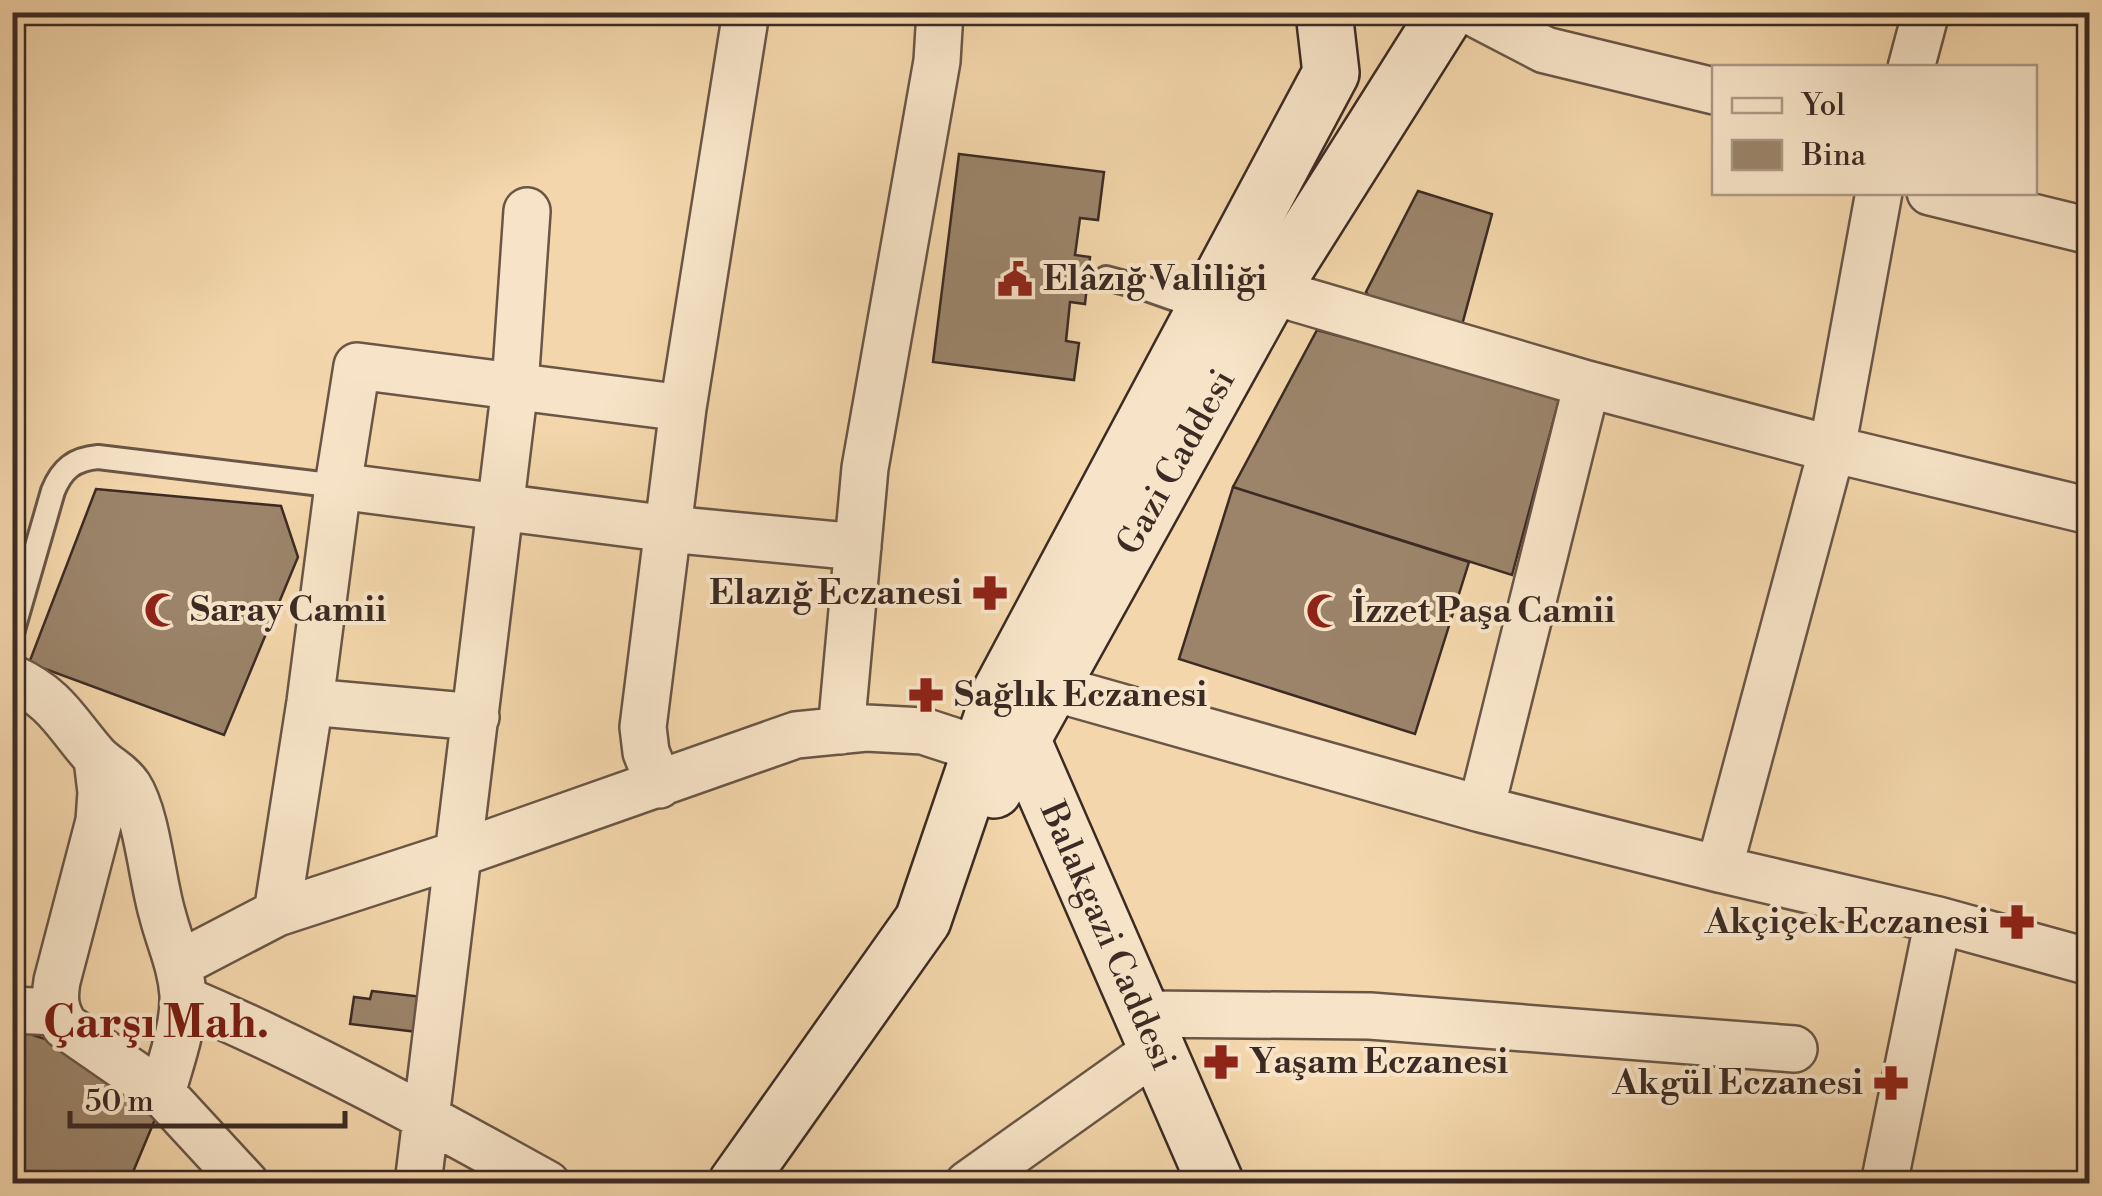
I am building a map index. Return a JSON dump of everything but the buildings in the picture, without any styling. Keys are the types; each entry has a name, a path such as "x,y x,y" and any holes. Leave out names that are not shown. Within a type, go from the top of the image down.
{"main road":[{"path":"736,1184 923,920 1204,309 1331,73 1324,12"},
{"name":"Gazi Caddesi","path":"1014,717 1271,291 1447,12"},
{"name":"Balakgazi Caddesi","path":"1014,717 1216,1184"}],"street":[{"path":"659,785 646,752 643,727 683,408 746,12"},
{"path":"841,731 865,468 937,61 940,12"},
{"path":"1472,12 1545,50 1712,91"},
{"path":"1912,65 1926,12"},
{"path":"1719,869 1832,449 1879,195"},
{"path":"1942,195 2090,232"},
{"path":"418,1184 514,386 527,211"},
{"path":"1271,291 1586,384 1832,449 2090,510"},
{"path":"276,913 357,366 683,408"},
{"path":"1481,809 1586,384"},
{"path":"338,486 668,529 858,548"},
{"path":"12,678 59,710 98,759 118,773 131,789 181,981 180,1029 162,1092"},
{"path":"310,702 476,717"},
{"path":"181,981 276,913 458,854 796,735 866,728 923,731 1014,717 1481,809 1938,920 2090,962"},
{"path":"98,759 99,821 54,997 34,1011 65,1026 162,1092 246,1184"},
{"path":"1884,1184 1938,920"},
{"path":"181,981 225,1017 425,1116 547,1184"},
{"path":"968,1184 1152,1031 1370,1016 1794,1049"}],"lane":[{"path":"1106,278 1204,309"},
{"path":"12,634 53,491 72,463 98,457 338,486"}],"place":[{"name":"Elâzığ Valiliği","path":"1015,279"},
{"name":"Elazığ Eczanesi","path":"990,593"},
{"name":"Saray Camii","path":"162,610"},
{"name":"İzzet Paşa Camii","path":"1324,611"},
{"name":"Sağlık Eczanesi","path":"926,695"},
{"name":"Akçiçek Eczanesi","path":"2017,922"},
{"name":"Yaşam Eczanesi","path":"1221,1062"},
{"name":"Akgül Eczanesi","path":"1891,1083"}],"district":[{"name":"Çarşı Mah.","path":"156,1023"}]}
